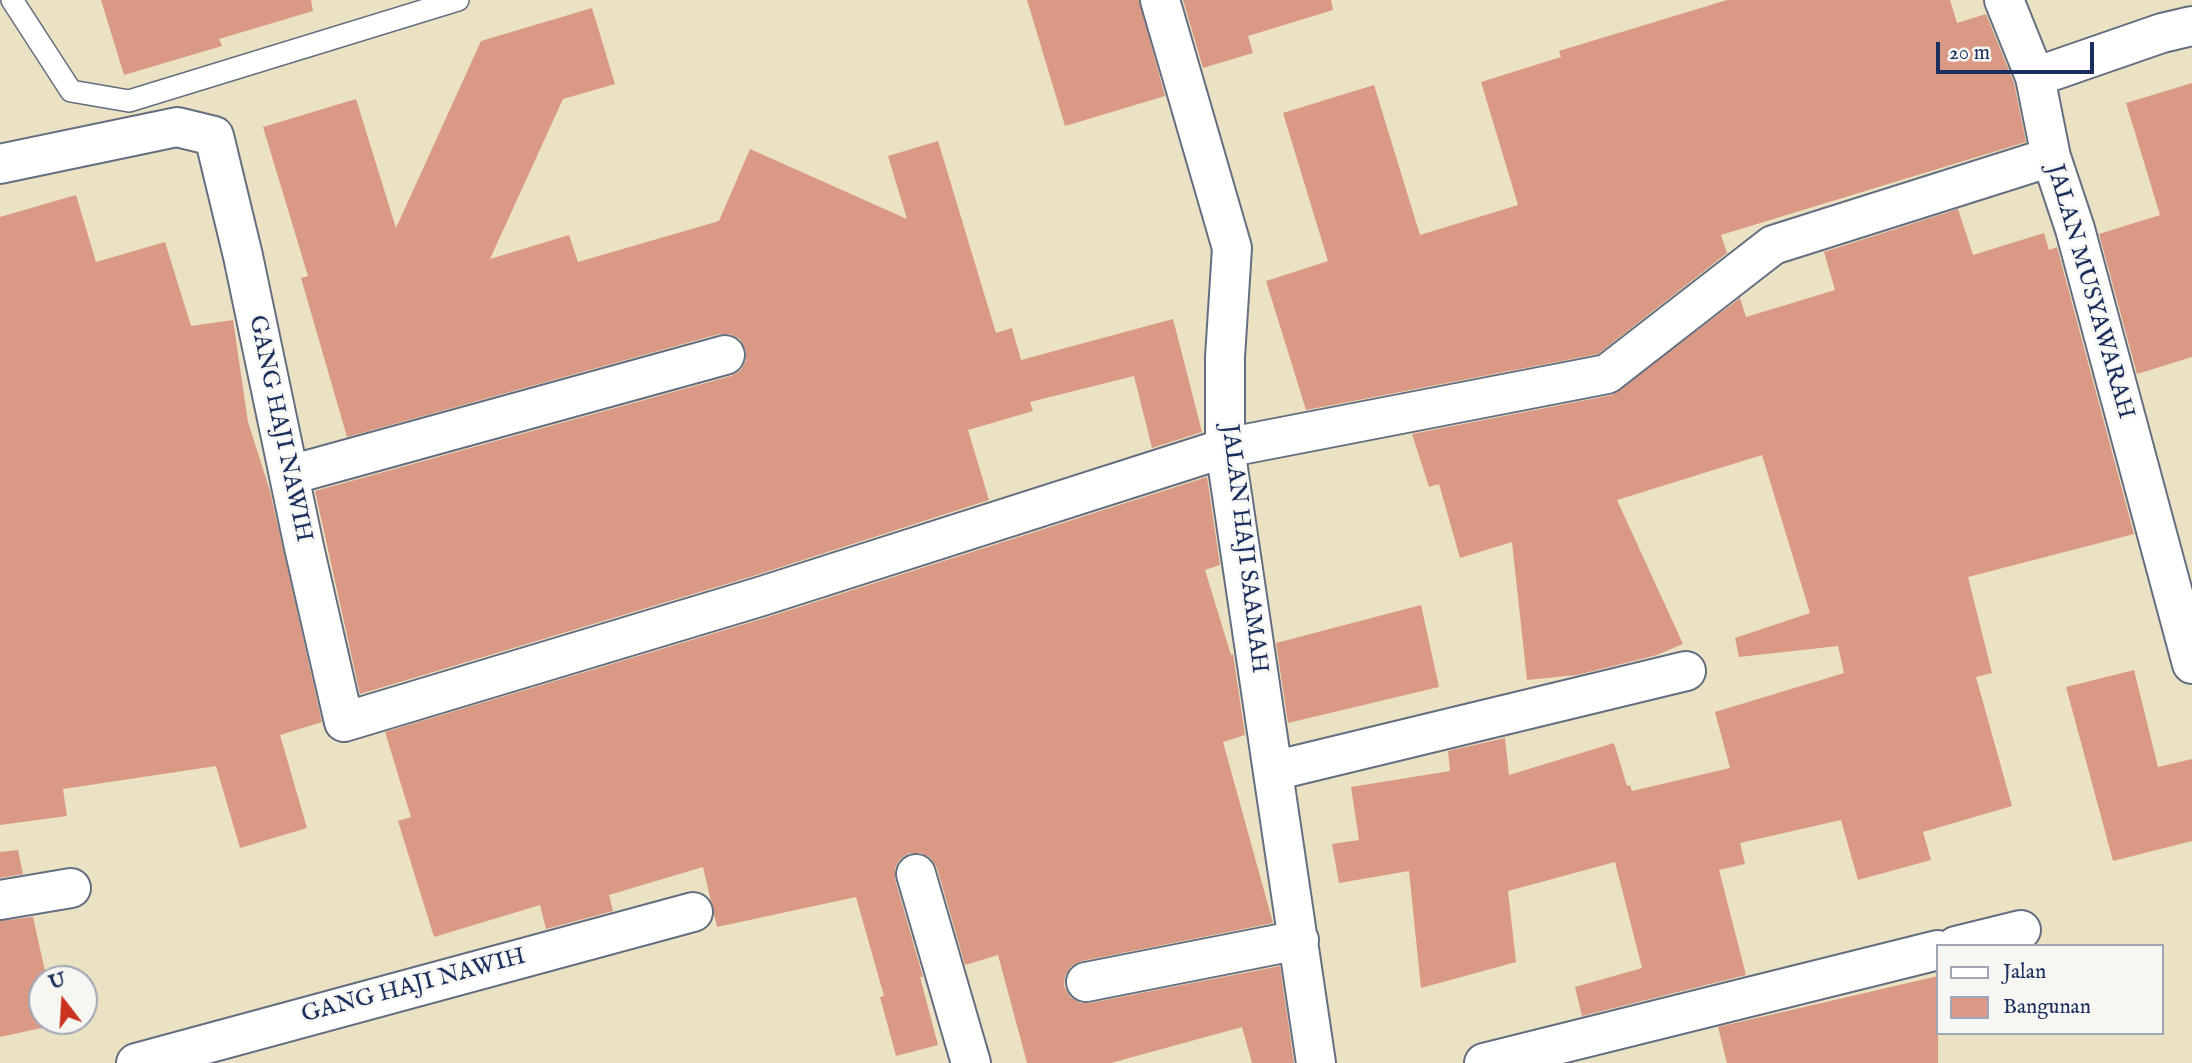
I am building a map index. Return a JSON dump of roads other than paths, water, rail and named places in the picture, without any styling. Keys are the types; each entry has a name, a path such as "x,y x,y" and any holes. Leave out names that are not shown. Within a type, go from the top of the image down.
{"street":[{"name":"JALAN HAJI SAAMAH","path":"1160,0 1232,248 1224,357 1225,448 1316,1063"},
{"name":"JALAN MUSYAWARAH","path":"2004,0 2035,77 2051,157 2075,229 2192,664"},
{"path":"2035,77 2162,33 2192,26"},
{"name":"GANG HAJI NAWIH","path":"0,164 177,127 214,136 344,722 759,597 1225,448"},
{"path":"1225,448 1607,374 1773,245 2051,157"},
{"path":"290,475 725,355"},
{"path":"1273,771 1686,671"},
{"path":"916,874 971,1063"},
{"path":"0,900 71,888"},
{"name":"GANG HAJI NAWIH","path":"135,1063 693,912"},
{"path":"1964,944 2021,930"},
{"path":"1086,982 1299,940"},
{"path":"1484,1063 1937,950"}],"lane":[{"path":"12,0 71,91 129,101 458,0"}]}
